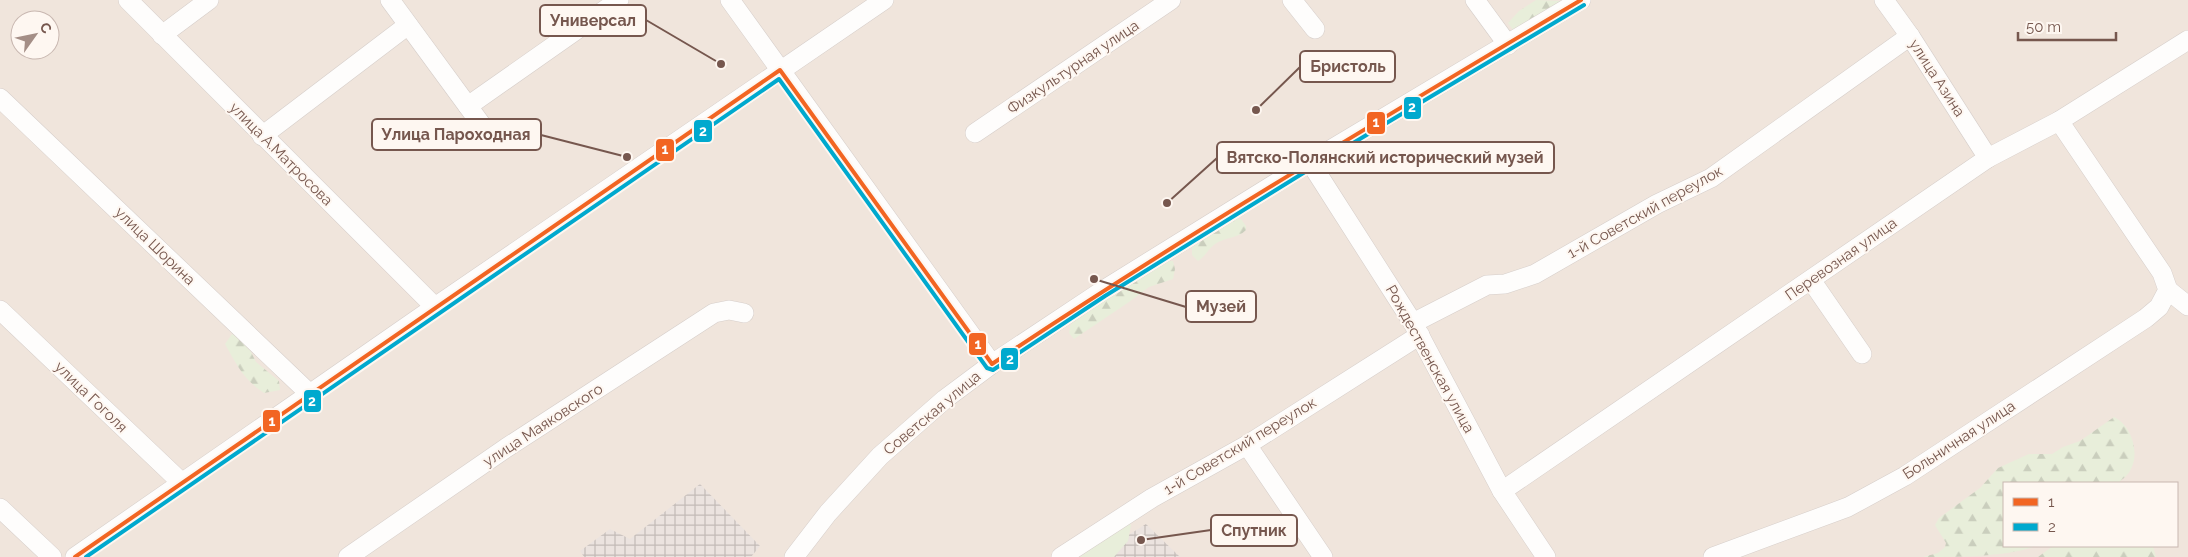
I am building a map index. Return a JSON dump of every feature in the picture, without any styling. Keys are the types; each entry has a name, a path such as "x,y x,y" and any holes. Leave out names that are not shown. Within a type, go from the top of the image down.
{"street":[{"name":"улица А.Матросова","path":"128,0 262,136 435,306"},
{"path":"162,34 209,0"},
{"path":"390,0 489,135"},
{"path":"468,106 619,0"},
{"path":"730,0 992,364"},
{"path":"75,557 435,306 884,0"},
{"name":"Физкультурная улица","path":"975,133 1171,0"},
{"path":"1292,0 1316,30"},
{"path":"1475,0 1508,45"},
{"name":"Советская улица","path":"794,557 828,513 880,456 945,400 992,364 1102,291 1310,162 1581,0"},
{"name":"улица Азина","path":"1884,0 1910,36 1988,158"},
{"path":"262,136 408,25"},
{"name":"1-й Советский переулок","path":"1061,557 1152,498 1247,445 1416,329 1487,285 1505,284 1535,274 1657,204 1711,178 1910,36"},
{"name":"Перевозная улица","path":"1502,491 1988,158 2059,121 2188,40"},
{"name":"улица Шорина","path":"0,98 310,394"},
{"path":"2059,121 2162,273 2168,290 2188,306"},
{"name":"Рождественская улица","path":"1310,162 1416,329 1502,491 1546,557"},
{"path":"1811,280 1862,354"},
{"name":"Больничная улица","path":"1722,555 1848,506 1906,476 2146,318 2159,306 2168,290"},
{"name":"улица Гоголя","path":"0,310 182,483"},
{"name":"улица Маяковского","path":"348,557 506,448 714,313 729,310 744,314"},
{"path":"1247,445 1323,557"},
{"path":"0,508 52,557"}],"shaded area":[{"path":"0,0 2188,0 2188,557 0,557"},
{"path":"700,484 760,546 751,557 584,557 580,551 610,529 630,539"},
{"path":"1146,524 1180,557 1093,557"}],"green space":[{"path":"1536,0 1560,1 1540,16 1513,30 1508,23 1519,11"},
{"path":"1232,219 1241,219 1246,226 1246,230 1239,235 1215,244 1198,261 1192,255 1192,247"},
{"path":"1165,261 1173,261 1175,269 1173,279 1149,287 1074,339 1069,333 1074,319"},
{"path":"232,334 246,342 256,362 279,381 280,390 264,393 246,377 225,344"},
{"path":"2114,417 2125,426 2132,440 2135,455 2130,471 2119,482 2003,482 2003,547 2033,547 1996,554 1923,557 1938,553 1945,547 1946,543 1935,525 1939,518 1980,488 1998,468 2029,454 2052,454 2063,447 2080,441"},
{"path":"1128,520 1131,525 1128,541 1114,557 1070,557"},
{"path":"2052,547 2153,547 2156,557 2038,557"}],"transit line":[{"name":"1","path":"75,557 780,70 992,364 1064,316 1358,133 1581,0"},
{"name":"2","path":"86,557 779,79 987,368 993,370 1105,296 1313,167 1584,5"}],"place":[{"name":"Универсал","path":"721,64"},
{"name":"Бристоль","path":"1256,110"},
{"name":"Улица Пароходная","path":"627,157"},
{"name":"Вятско-Полянский исторический музей","path":"1167,203"},
{"name":"Музей","path":"1094,279"},
{"name":"Спутник","path":"1141,540"}]}
